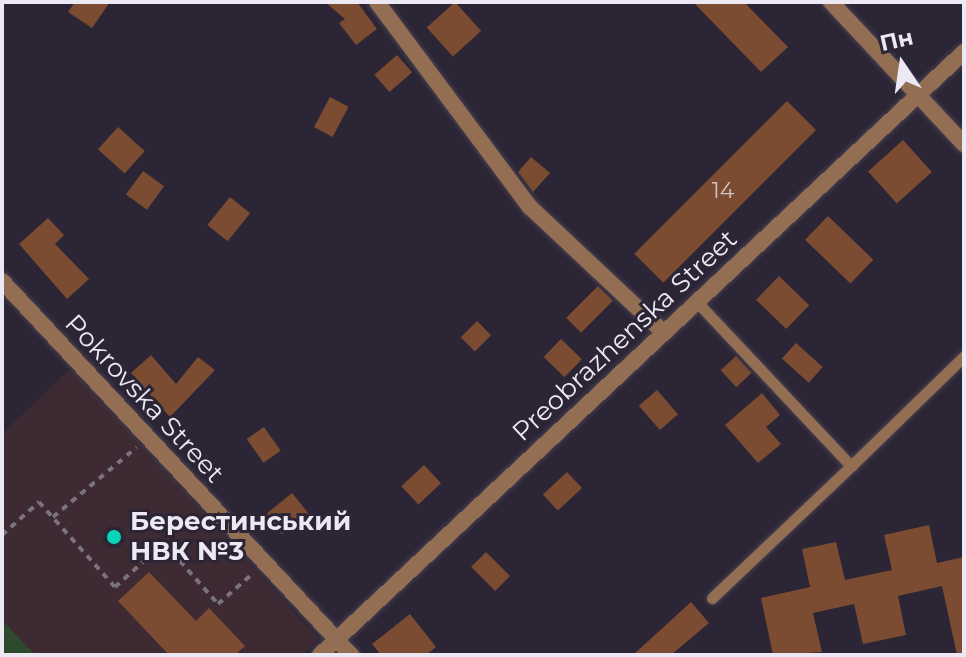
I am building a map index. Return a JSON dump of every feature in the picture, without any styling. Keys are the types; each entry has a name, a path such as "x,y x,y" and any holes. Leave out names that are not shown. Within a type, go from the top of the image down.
{"street":[{"path":"377,2 530,207 663,332"},
{"path":"831,2 964,144"},
{"name":"Preobrazhenska Street","path":"320,655 964,52"},
{"name":"Pokrovska Street","path":"2,281 351,655"}],"lane":[{"path":"697,302 851,466"},
{"path":"712,598 964,356"}],"path":[{"path":"53,517 148,438"},
{"path":"2,535 39,502 115,587 164,543 218,604 265,563"}],"shaded area":[{"name":"Берестинський НВК №3","path":"71,368 319,639 302,655 2,655 2,434"}],"green space":[{"path":"3,621 35,655 2,655"}],"building":[{"path":"75,2 110,2 92,28 68,12"},
{"path":"325,2 357,2 377,29 356,45 339,23 345,19"},
{"path":"455,2 481,31 453,56 427,27"},
{"path":"693,2 744,2 788,47 761,72"},
{"path":"397,55 412,72 389,92 374,75"},
{"path":"330,97 349,107 333,137 314,127"},
{"path":"787,101 816,130 663,283 634,254"},
{"path":"118,127 145,151 125,173 98,149"},
{"path":"903,140 932,172 897,203 868,171"},
{"path":"531,157 550,173 533,192 518,172"},
{"path":"143,171 164,186 147,210 126,194"},
{"path":"230,197 250,213 228,241 207,225"},
{"path":"828,216 873,260 850,284 805,240"},
{"path":"48,218 64,235 55,244 89,279 67,299 19,244"},
{"path":"779,276 809,305 786,329 756,300"},
{"path":"598,286 613,301 581,333 566,318"},
{"path":"477,321 491,335 475,351 461,337"},
{"path":"561,339 582,359 564,377 544,357"},
{"path":"796,343 823,367 809,383 782,359"},
{"path":"151,355 176,384 198,357 215,370 170,417 131,373"},
{"path":"736,356 752,373 736,387 721,370"},
{"path":"657,390 678,414 660,430 639,406"},
{"path":"762,393 780,415 766,427 781,444 758,463 725,425"},
{"path":"264,427 281,451 263,463 247,439"},
{"path":"424,465 441,483 418,504 401,486"},
{"path":"567,472 582,488 558,511 543,495"},
{"path":"292,493 308,513 282,535 266,514"},
{"path":"929,525 937,563 964,557 964,654 957,655 942,586 898,596 906,635 863,644 854,604 813,613 822,652 773,655 761,598 810,587 802,549 836,542 845,580 892,570 884,535"},
{"path":"486,552 510,576 495,591 471,567"},
{"path":"149,572 196,621 209,608 245,646 235,655 169,655 118,601"},
{"path":"691,602 709,623 671,655 633,655"},
{"path":"410,614 436,647 426,655 381,655 372,644"}],"place":[{"name":"Берестинський НВК №3","path":"114,537"}]}
